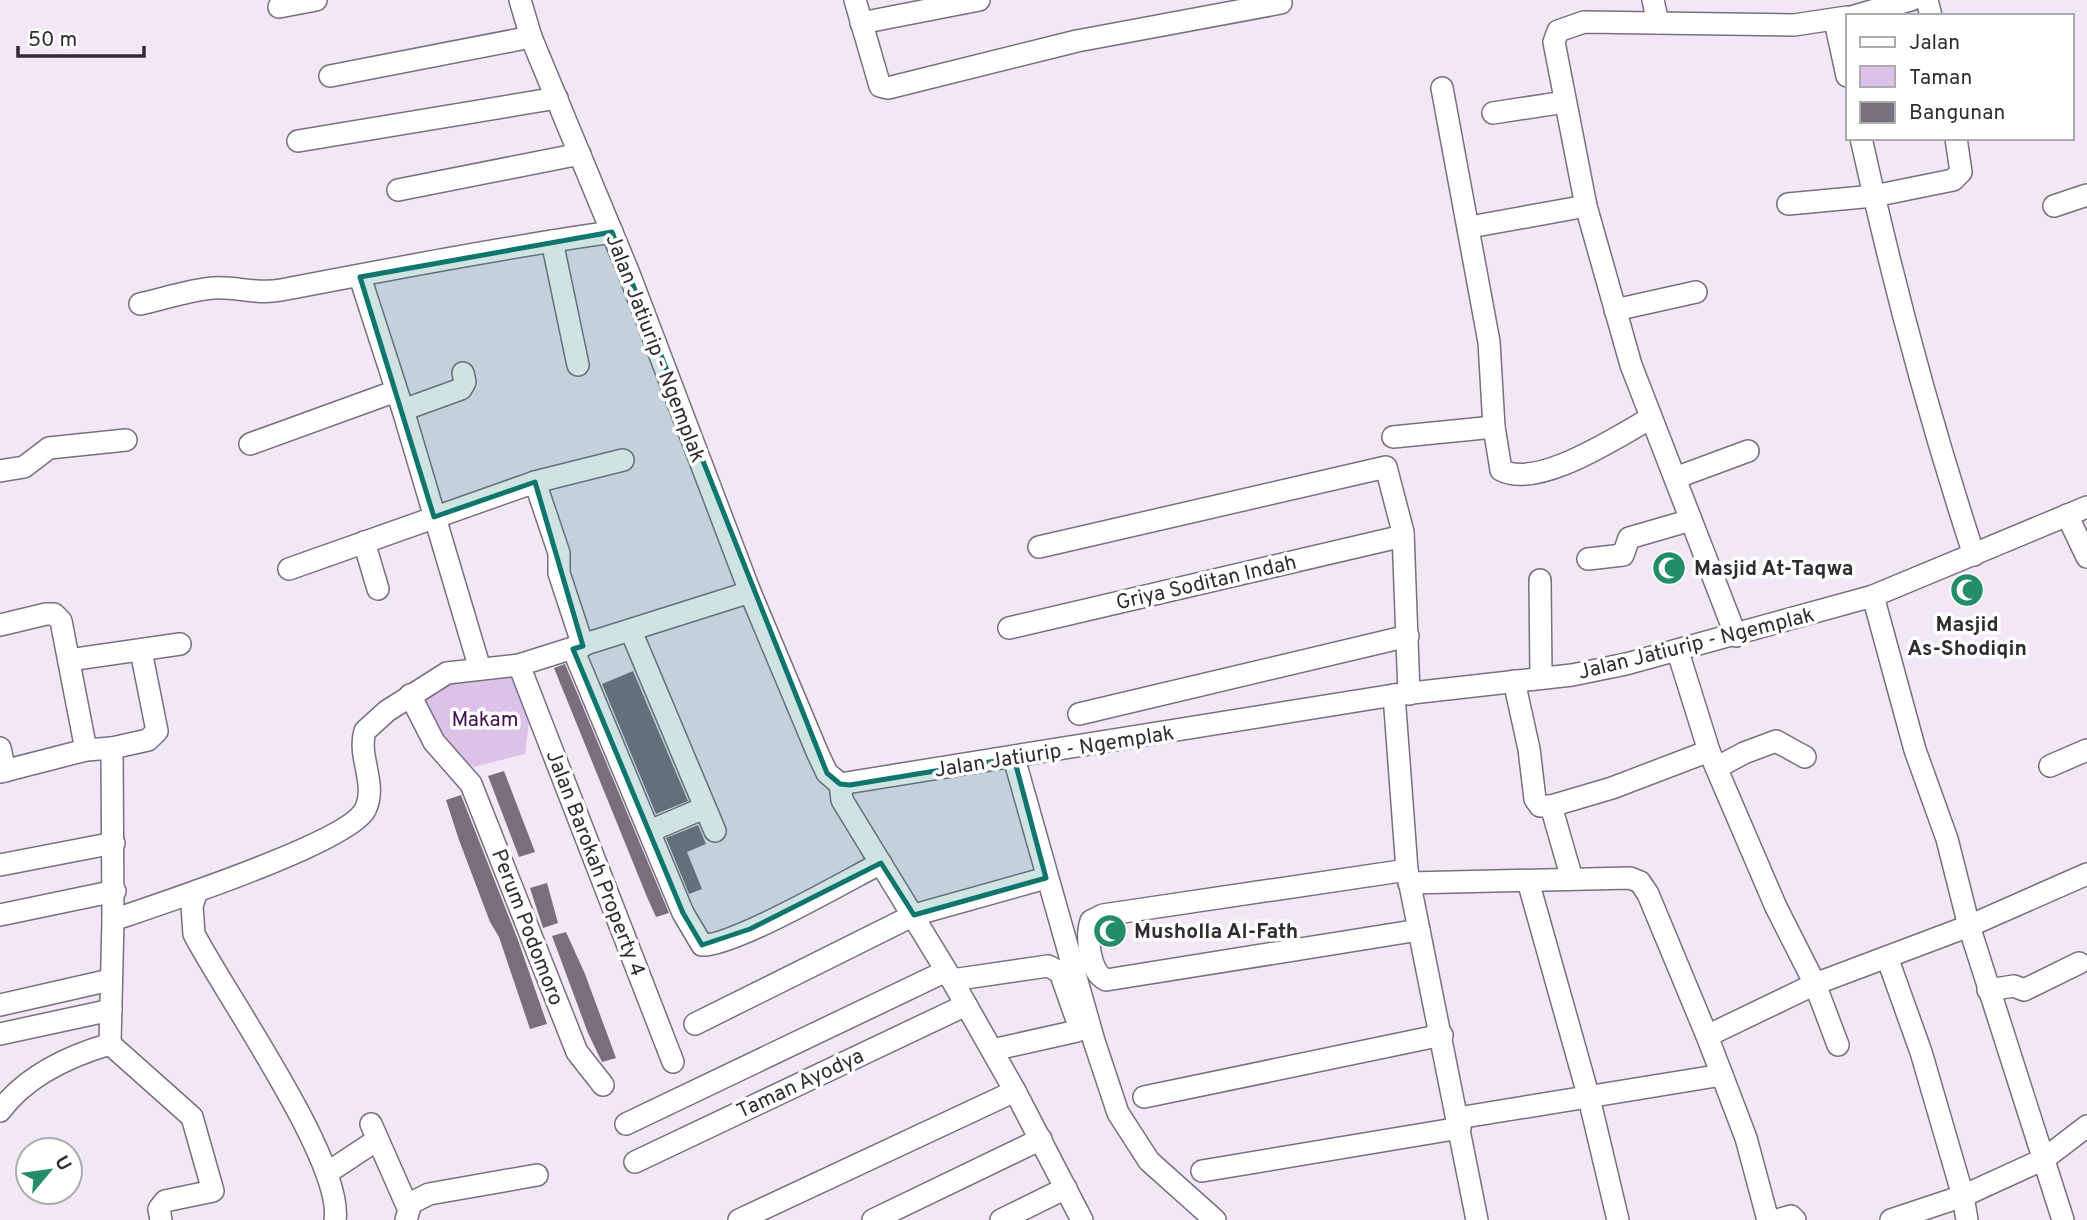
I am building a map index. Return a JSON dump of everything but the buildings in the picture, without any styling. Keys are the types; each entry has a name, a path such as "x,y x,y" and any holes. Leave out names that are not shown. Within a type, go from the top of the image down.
{"street":[{"path":"279,7 316,0"},
{"name":"Jalan Jatiurip - Ngemplak","path":"520,0 531,37 612,232 750,592 818,754 827,773 839,784 1402,695 1600,670 1678,652 1873,596 2087,507"},
{"path":"855,0 880,86 888,88 1077,41 1281,3"},
{"path":"861,23 979,0"},
{"path":"1653,0 1658,23"},
{"path":"1860,14 1911,0"},
{"path":"1736,636 1651,418 1615,310 1587,206 1554,42 1558,31 1584,22 1756,26 1845,18 1846,47"},
{"path":"330,76 531,37"},
{"path":"1443,88 1489,342 1494,427 1501,470 1536,473 1584,454 1651,418"},
{"path":"298,141 557,98"},
{"path":"1493,113 1565,102"},
{"path":"1861,140 1883,242 1935,431 1974,555"},
{"path":"1788,204 1874,196 1953,180 1961,172 1955,140"},
{"path":"398,190 580,154"},
{"path":"2054,206 2087,195"},
{"path":"1470,227 1587,206"},
{"path":"140,304 212,288 254,294 326,279 360,277 612,232"},
{"path":"552,241 578,365"},
{"path":"360,277 480,669"},
{"path":"1615,310 1696,292"},
{"path":"250,444 400,401 461,389 465,382 463,373"},
{"path":"1393,437 1494,427"},
{"path":"0,471 23,467 49,448 126,440"},
{"path":"1675,478 1748,451"},
{"path":"289,569 536,482 623,460"},
{"path":"1040,547 1386,467 1403,536 1408,636 1402,695 1408,876 1477,1220"},
{"path":"536,482 559,554 559,573 578,648 689,926 702,945 712,946 750,929 881,863"},
{"path":"2067,515 2087,557"},
{"path":"1588,559 1617,558 1624,554 1629,538 1692,520"},
{"name":"Griya Soditan Indah","path":"1009,628 1403,536"},
{"path":"364,542 378,589"},
{"path":"1540,580 1541,677"},
{"path":"113,920 189,894 313,845 353,824 366,808 368,799 369,783 363,747 365,731 410,695 447,673 519,665 750,592"},
{"path":"1873,596 1915,750 1947,839 1988,990 2063,1220"},
{"path":"0,615 60,601"},
{"path":"0,625 54,614 61,621 86,750"},
{"path":"631,631 715,831"},
{"path":"1079,714 1408,636"},
{"path":"69,660 180,644"},
{"path":"0,748 3,772 86,750 112,748 148,740 157,731 141,651"},
{"path":"1678,652 1714,759 1776,907 1815,984 1838,1045"},
{"name":"Jalan Barokah Property 4","path":"519,665 673,1062"},
{"path":"1514,681 1529,749 1535,799 1540,806 1551,806 1662,771 1744,752 1776,741 1805,757"},
{"name":"Perum Podomoro","path":"410,695 434,742 471,784 577,1052 603,1085"},
{"path":"112,748 115,891 110,1044 194,1122 213,1191 164,1201 159,1209 161,1220"},
{"path":"2050,766 2087,750"},
{"path":"1026,756 1046,878 1118,1113 1149,1161 1214,1220"},
{"path":"839,784 842,800 914,915 992,1050 1082,1220"},
{"path":"1551,806 1572,880"},
{"path":"650,831 704,808"},
{"path":"0,865 114,843"},
{"path":"1707,1036 1815,984 1969,926 2087,874"},
{"path":"1419,930 1106,980 1097,972 1087,936 1091,921 1103,915 1408,876 1528,881 1630,878 1640,882 1707,1036 1746,1138 1768,1220"},
{"path":"695,1024 914,915 1046,878"},
{"path":"1528,881 1590,1098 1618,1220"},
{"path":"0,915 115,891"},
{"path":"189,894 194,933 290,1099 327,1173 337,1205 335,1220"},
{"path":"1887,957 1921,1052 1963,1196 1967,1220"},
{"path":"1988,990 2014,986 2024,990 2079,963"},
{"path":"626,1124 949,975 1048,966 1060,972 1078,1023 1077,1031 992,1050"},
{"path":"0,1005 110,980"},
{"name":"Taman Ayodya","path":"635,1162 966,1005"},
{"path":"0,1034 111,1010"},
{"path":"1144,1097 1441,1035"},
{"path":"0,1111 10,1090 47,1070 110,1044"},
{"path":"1202,1171 1722,1075"},
{"path":"739,1220 1015,1091"},
{"path":"1891,1220 1963,1196 2044,1159 2087,1126"},
{"path":"327,1173 374,1132 407,1214"},
{"path":"873,1220 1041,1139"},
{"path":"407,1214 416,1199 429,1194 537,1175"},
{"path":"1001,1220 1066,1188"},
{"path":"1777,1220 1790,1216 1795,1220"}],"highlighted area":[{"path":"612,232 827,773 840,784 850,785 1014,758 1046,878 914,915 881,863 750,929 702,945 683,913 573,649 583,646 535,482 434,517 360,277"}],"green space":[{"name":"Makam","path":"514,675 530,712 525,754 474,767 456,753 442,736 425,695 443,682"}],"place":[{"name":"Masjid At-Taqwa","path":"1669,568"},
{"name":"Masjid As-Shodiqin","path":"1967,590"},
{"name":"Musholla Al-Fath","path":"1110,931"}]}
